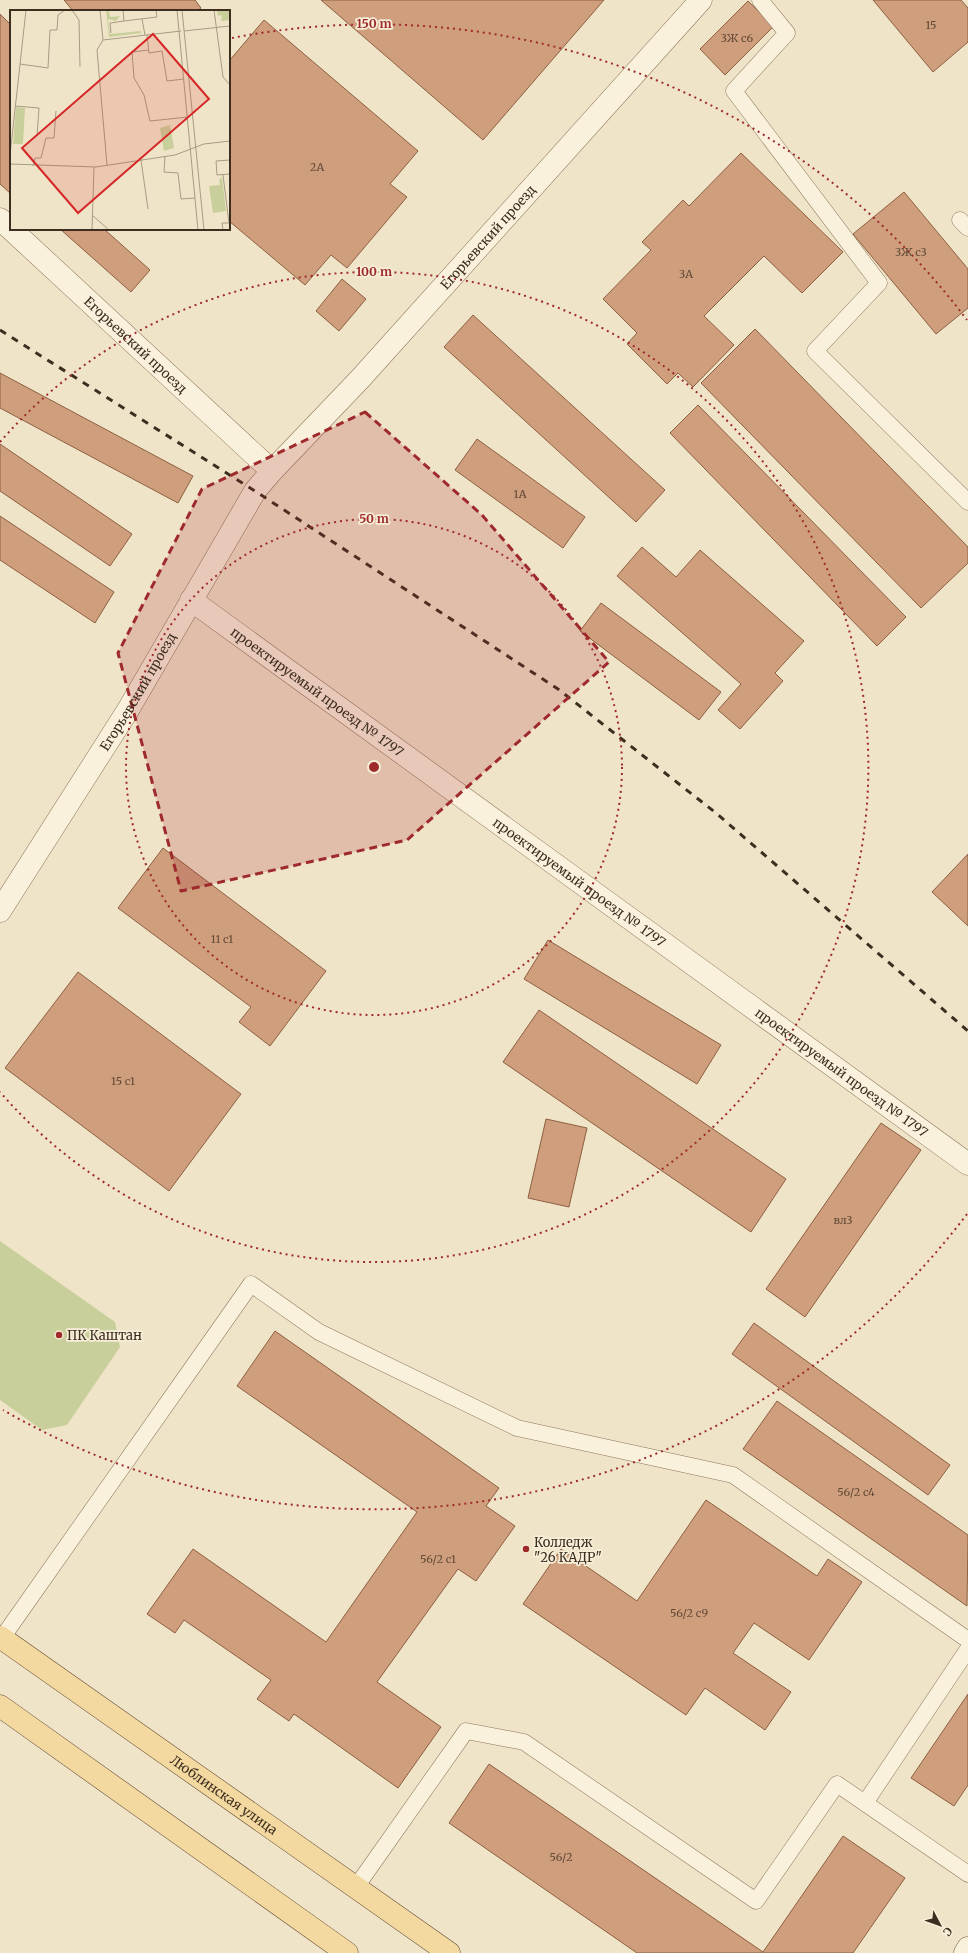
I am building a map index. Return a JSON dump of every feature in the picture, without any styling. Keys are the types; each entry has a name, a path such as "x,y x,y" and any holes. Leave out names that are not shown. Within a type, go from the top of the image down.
{"main road":[{"name":"Люблинская улица","path":"1,1637 449,1953"},
{"path":"0,1706 348,1953"}],"street":[{"name":"Егорьевский проезд","path":"0,910 128,710 255,491 272,471 360,380 701,0"},
{"name":"Егорьевский проезд","path":"0,219 10,228"},
{"name":"Егорьевский проезд","path":"12,230 272,471"},
{"name":"проектируемый проезд № 1797","path":"191,600 968,1164"},
{"path":"965,1953 968,1948"}],"lane":[{"path":"760,0 787,33 734,91 878,283 815,351 968,502"},
{"path":"1,1637 251,1284 319,1332 517,1428 732,1475 968,1640"},
{"path":"865,1803 968,1649"},
{"path":"356,1887 466,1731 524,1742 756,1901 837,1784 968,1874"}],"highlighted area":[{"path":"365,412 482,515 609,662 407,840 181,891 118,653 202,489"}],"green space":[{"name":"ПК Каштан","path":"0,1241 115,1322 120,1347 67,1425 42,1430 0,1400"}],"building":[{"path":"64,0 195,0 201,8 198,10 72,10"},
{"path":"321,0 604,0 483,140"},
{"path":"873,0 961,0 968,8 968,42 933,72"},
{"path":"748,1 774,26 725,75 700,49"},
{"path":"0,14 10,24 10,193 0,184"},
{"path":"264,20 418,151 390,184 407,197 347,268 331,255 305,285 230,222 230,60"},
{"path":"741,153 843,252 802,293 764,256 704,316 734,345 693,387 678,373 667,384 627,344 637,333 603,299 651,250 642,242 683,200 689,206"},
{"path":"904,192 968,269 968,308 936,334 853,234"},
{"path":"61,230 105,230 150,270 131,292"},
{"path":"342,279 366,299 339,331 316,311"},
{"path":"473,315 665,490 636,522 444,347"},
{"path":"755,329 968,547 968,563 921,608 701,383"},
{"path":"0,373 193,476 178,503 0,408"},
{"path":"698,405 906,617 877,646 670,433"},
{"path":"477,439 585,517 563,548 455,470"},
{"path":"0,444 132,534 110,566 0,491"},
{"path":"0,516 114,592 95,623 0,560"},
{"path":"642,547 676,577 700,550 804,641 775,673 783,681 740,729 718,710 741,684 617,576"},
{"path":"601,603 721,692 699,720 580,631"},
{"path":"163,848 326,971 270,1046 239,1022 251,1007 118,908"},
{"path":"968,854 968,926 932,892"},
{"path":"548,940 721,1045 697,1084 524,979"},
{"path":"78,972 241,1094 169,1191 5,1068"},
{"path":"539,1010 786,1179 751,1232 503,1062"},
{"path":"546,1119 587,1128 569,1207 528,1198"},
{"path":"881,1123 921,1150 805,1317 766,1289"},
{"path":"754,1323 950,1465 928,1495 732,1354"},
{"path":"275,1331 499,1488 486,1506 515,1526 476,1581 458,1569 377,1682 441,1727 398,1788 294,1714 289,1721 257,1699 271,1680 184,1620 175,1633 147,1614 193,1549 326,1642 417,1512 237,1386"},
{"path":"777,1401 968,1535 967,1606 743,1449"},
{"path":"706,1500 817,1576 828,1559 862,1582 809,1660 754,1623 733,1653 791,1692 765,1730 705,1688 686,1715 523,1604 561,1549 637,1601"},
{"path":"968,1694 968,1785 954,1806 911,1778"},
{"path":"489,1764 763,1952 843,1836 905,1878 853,1953 637,1953 449,1823"}],"railway":[{"path":"0,330 255,491 558,689 716,813 968,1031"}],"place":[{"name":"ПК Каштан","path":"59,1335"},
{"name":"Колледж \"26 КАДР\"","path":"526,1549"}]}
